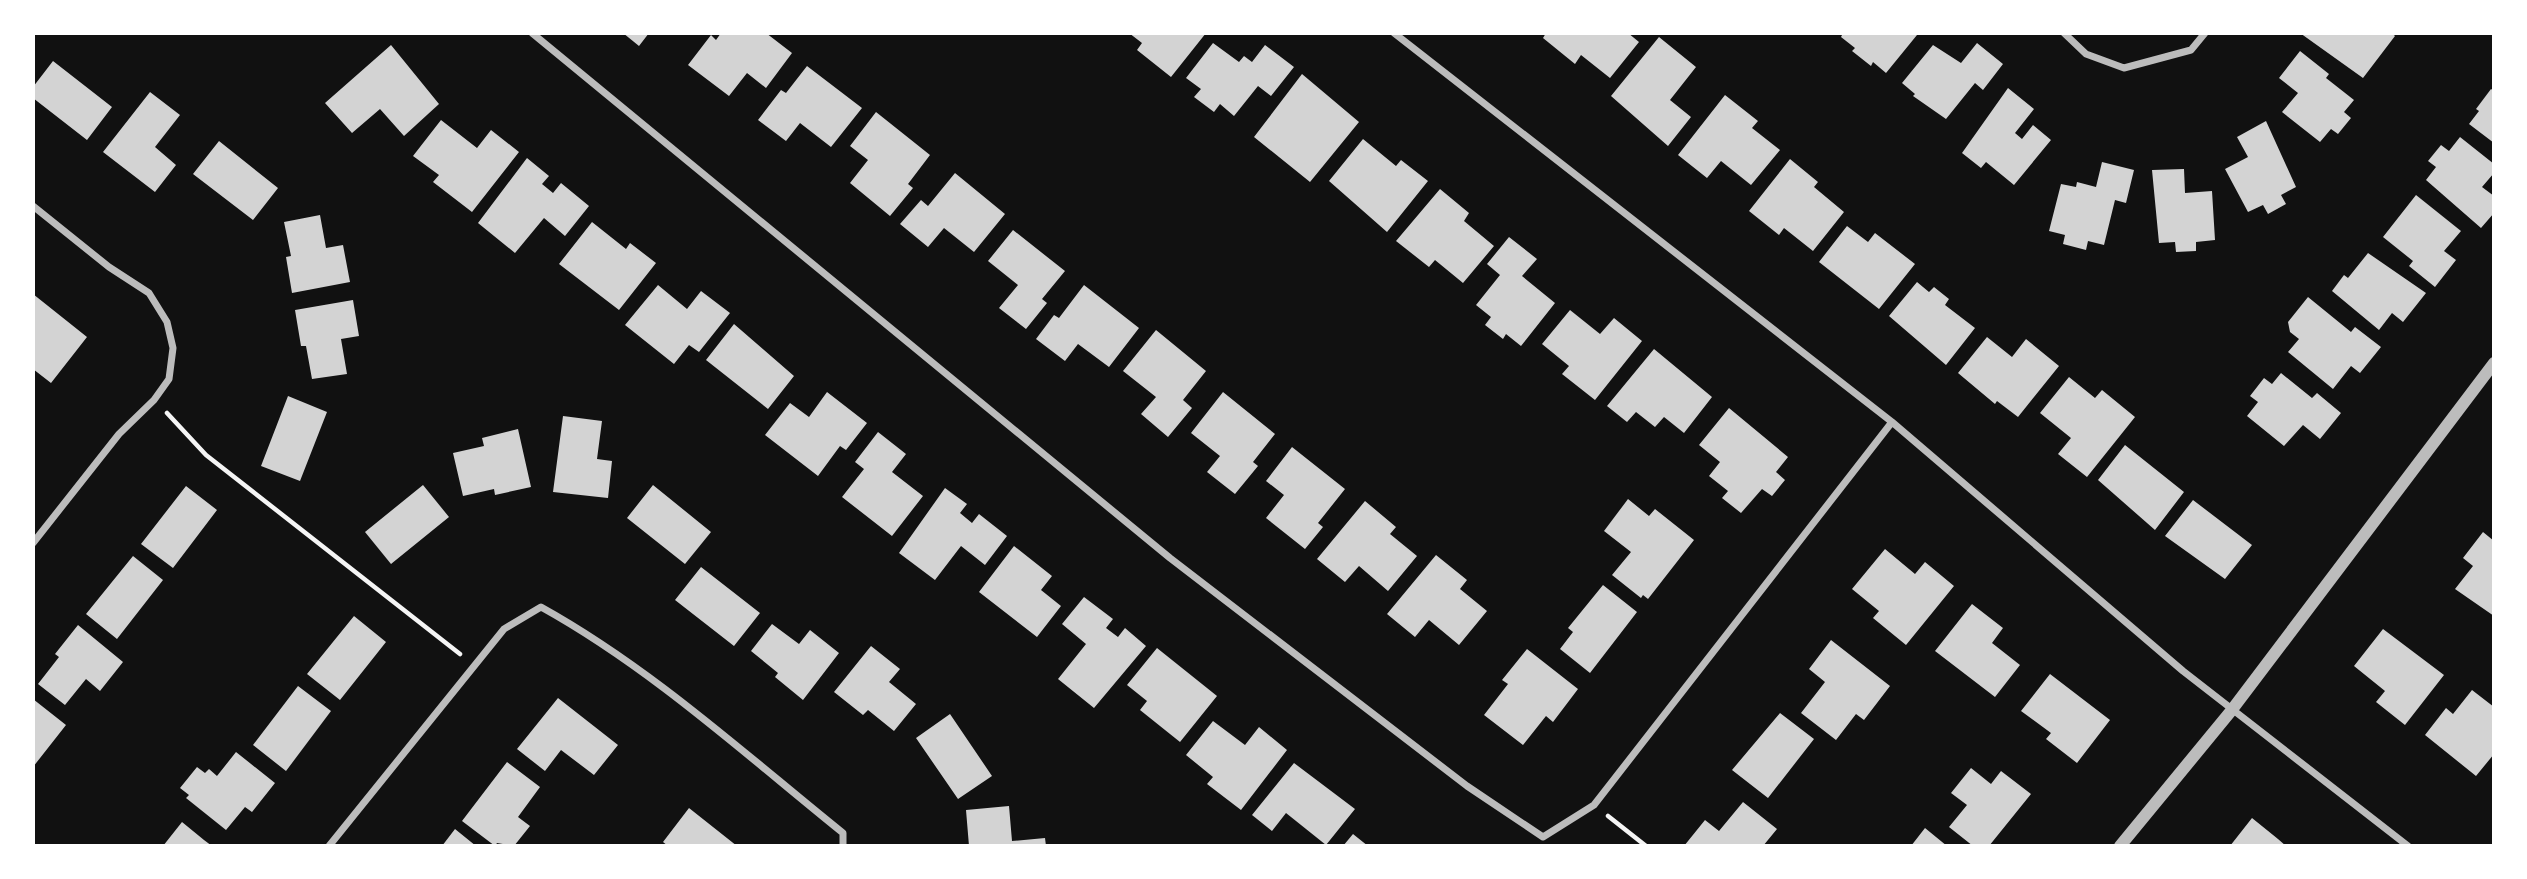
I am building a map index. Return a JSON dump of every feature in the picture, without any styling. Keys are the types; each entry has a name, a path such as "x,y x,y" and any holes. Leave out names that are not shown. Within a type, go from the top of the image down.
{"street":[{"path":"532,33 1170,558 1468,786 1543,837 1594,805 1892,422"},
{"path":"1394,33 1892,422 2231,711 2408,846"},
{"path":"2064,33 2087,54 2124,68 2192,50 2205,33"},
{"path":"33,206 109,267 149,293 167,322 173,348 169,379 154,400 119,434 33,543"},
{"path":"2120,846 2231,711 2494,363"},
{"path":"329,846 504,629 541,607 583,630 632,665 843,833 843,846"}],"path":[{"path":"154,400 206,455 474,666"},
{"path":"1594,805 1646,846"}],"building":[{"path":"623,33 649,33 639,46"},
{"path":"721,33 766,33 792,53 766,88 747,73 729,96 688,65 711,35 716,40"},
{"path":"1129,33 1206,33 1171,77 1137,50 1142,43"},
{"path":"1546,33 1628,33 1639,42 1610,78 1581,55 1575,64 1543,38"},
{"path":"1843,33 1917,35 1886,73 1873,62 1871,66 1852,51 1855,48 1841,37"},
{"path":"2300,33 2392,33 2395,36 2363,78"},
{"path":"1659,37 1696,67 1670,100 1691,117 1668,146 1611,96"},
{"path":"1213,43 1239,62 1244,56 1252,62 1265,45 1294,67 1271,96 1258,86 1234,116 1220,104 1214,112 1194,97 1201,89 1186,78"},
{"path":"1977,43 2003,64 1983,90 1975,83 1946,119 1913,96 1915,94 1902,83 1933,45 1961,63"},
{"path":"391,45 439,104 404,136 380,109 352,133 325,103"},
{"path":"2300,51 2329,74 2326,78 2354,100 2344,112 2351,118 2338,134 2331,129 2320,142 2282,112 2298,93 2279,78"},
{"path":"53,61 112,107 87,140 33,98 33,87"},
{"path":"807,66 862,108 831,147 800,123 786,141 758,120 781,90 786,93"},
{"path":"1302,74 1359,122 1310,182 1254,137"},
{"path":"2008,88 2034,109 2015,133 2022,139 2033,125 2051,140 2014,185 1986,162 1981,168 1962,153"},
{"path":"2491,89 2494,91 2494,143 2469,124"},
{"path":"150,92 180,115 155,147 176,165 155,192 103,152"},
{"path":"1725,95 1758,121 1752,128 1780,150 1751,185 1721,161 1707,178 1678,155"},
{"path":"876,112 930,155 908,184 913,188 890,216 850,183 868,160 850,146"},
{"path":"441,120 477,148 491,130 519,152 472,212 433,182 439,175 413,156"},
{"path":"2266,121 2296,187 2281,195 2286,204 2268,214 2263,205 2248,212 2225,169 2248,157 2237,137"},
{"path":"2460,137 2494,164 2494,173 2482,187 2494,196 2494,213 2481,228 2426,180 2436,167 2428,161 2441,145 2449,151"},
{"path":"1363,139 1396,166 1401,160 1428,181 1387,232 1329,181"},
{"path":"219,141 278,188 253,220 193,174"},
{"path":"527,158 549,176 542,184 553,193 561,183 589,206 565,236 544,218 515,253 478,223"},
{"path":"1790,159 1818,182 1814,187 1844,212 1813,251 1784,228 1779,235 1749,211"},
{"path":"2102,162 2134,170 2126,203 2115,200 2104,245 2088,241 2086,250 2063,244 2065,235 2049,231 2061,184 2076,187 2077,182 2096,187"},
{"path":"2184,169 2185,193 2212,191 2215,240 2196,242 2196,251 2176,252 2175,242 2159,243 2152,170"},
{"path":"955,173 1005,214 974,252 944,228 928,247 900,224 921,200 928,206"},
{"path":"1440,189 1469,213 1464,221 1494,246 1463,283 1435,260 1429,267 1396,241"},
{"path":"2416,195 2461,231 2444,251 2456,260 2435,287 2409,266 2413,261 2383,237"},
{"path":"320,215 326,248 343,245 350,282 292,293 286,257 291,256 284,222"},
{"path":"592,222 626,249 630,243 656,263 619,310 559,264"},
{"path":"1847,226 1868,242 1875,233 1915,264 1879,309 1819,262"},
{"path":"1013,230 1065,271 1042,299 1047,303 1026,329 999,308 1018,285 988,261"},
{"path":"1509,237 1537,259 1522,276 1555,303 1521,346 1506,334 1503,339 1485,325 1491,317 1476,305 1500,275 1487,264"},
{"path":"2368,253 2426,293 2403,322 2392,313 2379,330 2332,291 2344,275 2348,278"},
{"path":"1917,282 1929,292 1934,287 1949,299 1945,305 1975,328 1946,365 1889,316"},
{"path":"658,285 687,309 701,291 730,313 699,352 689,345 674,364 625,325"},
{"path":"1084,285 1139,328 1109,367 1078,344 1065,361 1036,339 1054,315 1059,318"},
{"path":"33,294 87,337 51,383 33,369"},
{"path":"2308,297 2351,332 2355,327 2381,347 2360,373 2351,366 2333,389 2288,352 2299,339 2290,332 2288,322"},
{"path":"353,300 359,336 341,339 347,374 312,379 306,346 301,346 295,310"},
{"path":"1570,310 1600,334 1614,318 1642,341 1595,400 1562,374 1569,366 1542,344"},
{"path":"734,324 794,376 768,409 706,360"},
{"path":"1156,330 1206,371 1183,400 1192,408 1168,437 1141,414 1156,397 1123,371"},
{"path":"1987,337 2012,357 2026,339 2059,366 2018,417 1997,401 1995,404 1958,373"},
{"path":"1654,349 1712,397 1684,433 1664,417 1655,427 1636,412 1627,422 1607,406"},
{"path":"2281,373 2312,398 2317,393 2341,413 2320,439 2303,425 2284,446 2247,416 2258,402 2250,396 2264,378 2272,384"},
{"path":"2069,377 2095,398 2102,390 2135,417 2087,477 2058,454 2071,438 2040,413"},
{"path":"827,392 867,423 846,450 840,446 818,476 765,435 790,403 809,417"},
{"path":"1223,392 1275,434 1253,462 1258,466 1235,494 1207,472 1220,456 1191,433"},
{"path":"288,396 327,412 300,481 261,466"},
{"path":"1729,408 1788,457 1776,472 1785,480 1772,496 1762,489 1741,513 1722,498 1728,491 1709,476 1720,462 1699,445"},
{"path":"563,416 602,421 597,459 612,461 608,498 553,492"},
{"path":"518,429 531,487 495,495 494,489 463,496 453,453 484,446 482,438"},
{"path":"878,432 906,454 892,472 923,496 892,536 842,497 864,469 855,462"},
{"path":"2125,445 2184,492 2155,530 2098,480"},
{"path":"1292,447 1345,489 1318,523 1323,527 1305,549 1266,518 1284,495 1266,481"},
{"path":"423,485 449,517 391,564 365,532"},
{"path":"653,485 711,532 685,564 627,518"},
{"path":"186,486 217,510 173,568 141,544"},
{"path":"945,488 967,504 960,513 972,523 979,514 1007,536 985,565 961,546 935,580 899,553"},
{"path":"1628,499 1649,516 1655,509 1694,540 1648,599 1643,595 1641,598 1612,575 1631,552 1604,531"},
{"path":"2193,500 2252,545 2225,579 2165,536"},
{"path":"1365,501 1396,527 1390,534 1417,556 1388,591 1359,566 1345,582 1317,559"},
{"path":"2483,532 2494,541 2494,616 2455,589 2473,566 2463,558"},
{"path":"1014,546 1052,576 1041,590 1061,606 1037,637 979,592"},
{"path":"1885,549 1915,574 1925,562 1954,586 1906,645 1873,618 1879,611 1852,589"},
{"path":"1436,555 1467,580 1460,589 1487,611 1459,645 1429,620 1415,637 1387,614"},
{"path":"133,556 163,580 117,639 86,614"},
{"path":"701,567 760,613 734,646 675,600"},
{"path":"1603,585 1637,612 1590,673 1560,649 1573,632 1568,628"},
{"path":"1084,597 1113,619 1106,628 1118,637 1125,628 1146,646 1094,708 1058,679 1086,644 1062,624"},
{"path":"1972,604 2003,628 1992,643 2020,665 1995,697 1935,651"},
{"path":"354,616 386,642 340,700 307,674"},
{"path":"772,624 799,644 810,630 839,653 803,700 775,677 778,673 751,651"},
{"path":"78,625 123,662 100,691 86,679 65,705 38,684 59,657 55,654"},
{"path":"2383,629 2444,675 2405,725 2376,702 2385,691 2354,666"},
{"path":"1831,640 1890,686 1864,720 1856,714 1836,740 1801,713 1825,682 1809,669"},
{"path":"871,646 900,669 889,682 916,704 894,731 868,710 863,715 834,692"},
{"path":"1157,648 1217,696 1180,742 1140,710 1147,701 1127,685"},
{"path":"1527,649 1578,689 1553,722 1546,716 1523,745 1484,715 1508,684 1502,680"},
{"path":"2050,674 2110,720 2077,763 2046,739 2051,733 2021,711"},
{"path":"298,686 331,711 286,771 253,745"},
{"path":"2472,690 2494,707 2494,754 2476,776 2425,735 2446,708 2453,714"},
{"path":"558,698 618,745 594,775 561,750 545,771 517,749"},
{"path":"33,699 66,725 33,767"},
{"path":"1780,713 1814,739 1768,798 1732,770"},
{"path":"950,714 992,776 958,799 916,738"},
{"path":"1213,721 1245,745 1259,727 1287,750 1241,810 1207,784 1213,777 1186,755"},
{"path":"236,752 275,783 252,812 245,807 226,830 186,798 189,795 180,788 197,767 205,773 209,769 217,776"},
{"path":"507,762 540,787 518,817 530,826 514,846 497,843 495,846 462,821"},
{"path":"1294,763 1355,809 1326,845 1286,813 1272,831 1252,815"},
{"path":"1971,768 1991,784 2001,771 2031,794 1989,846 1973,846 1949,827 1967,805 1951,793"},
{"path":"1743,802 1777,829 1763,846 1684,846 1705,820 1719,831"},
{"path":"1009,806 1012,841 1045,838 1046,846 969,846 966,810"},
{"path":"689,808 737,846 668,846 663,842"},
{"path":"2252,818 2278,839 2286,846 2230,846"},
{"path":"182,822 204,840 212,846 163,846"},
{"path":"1925,828 1947,846 1911,846"},
{"path":"455,829 476,846 442,846"},
{"path":"1353,834 1368,846 1343,846"}]}
